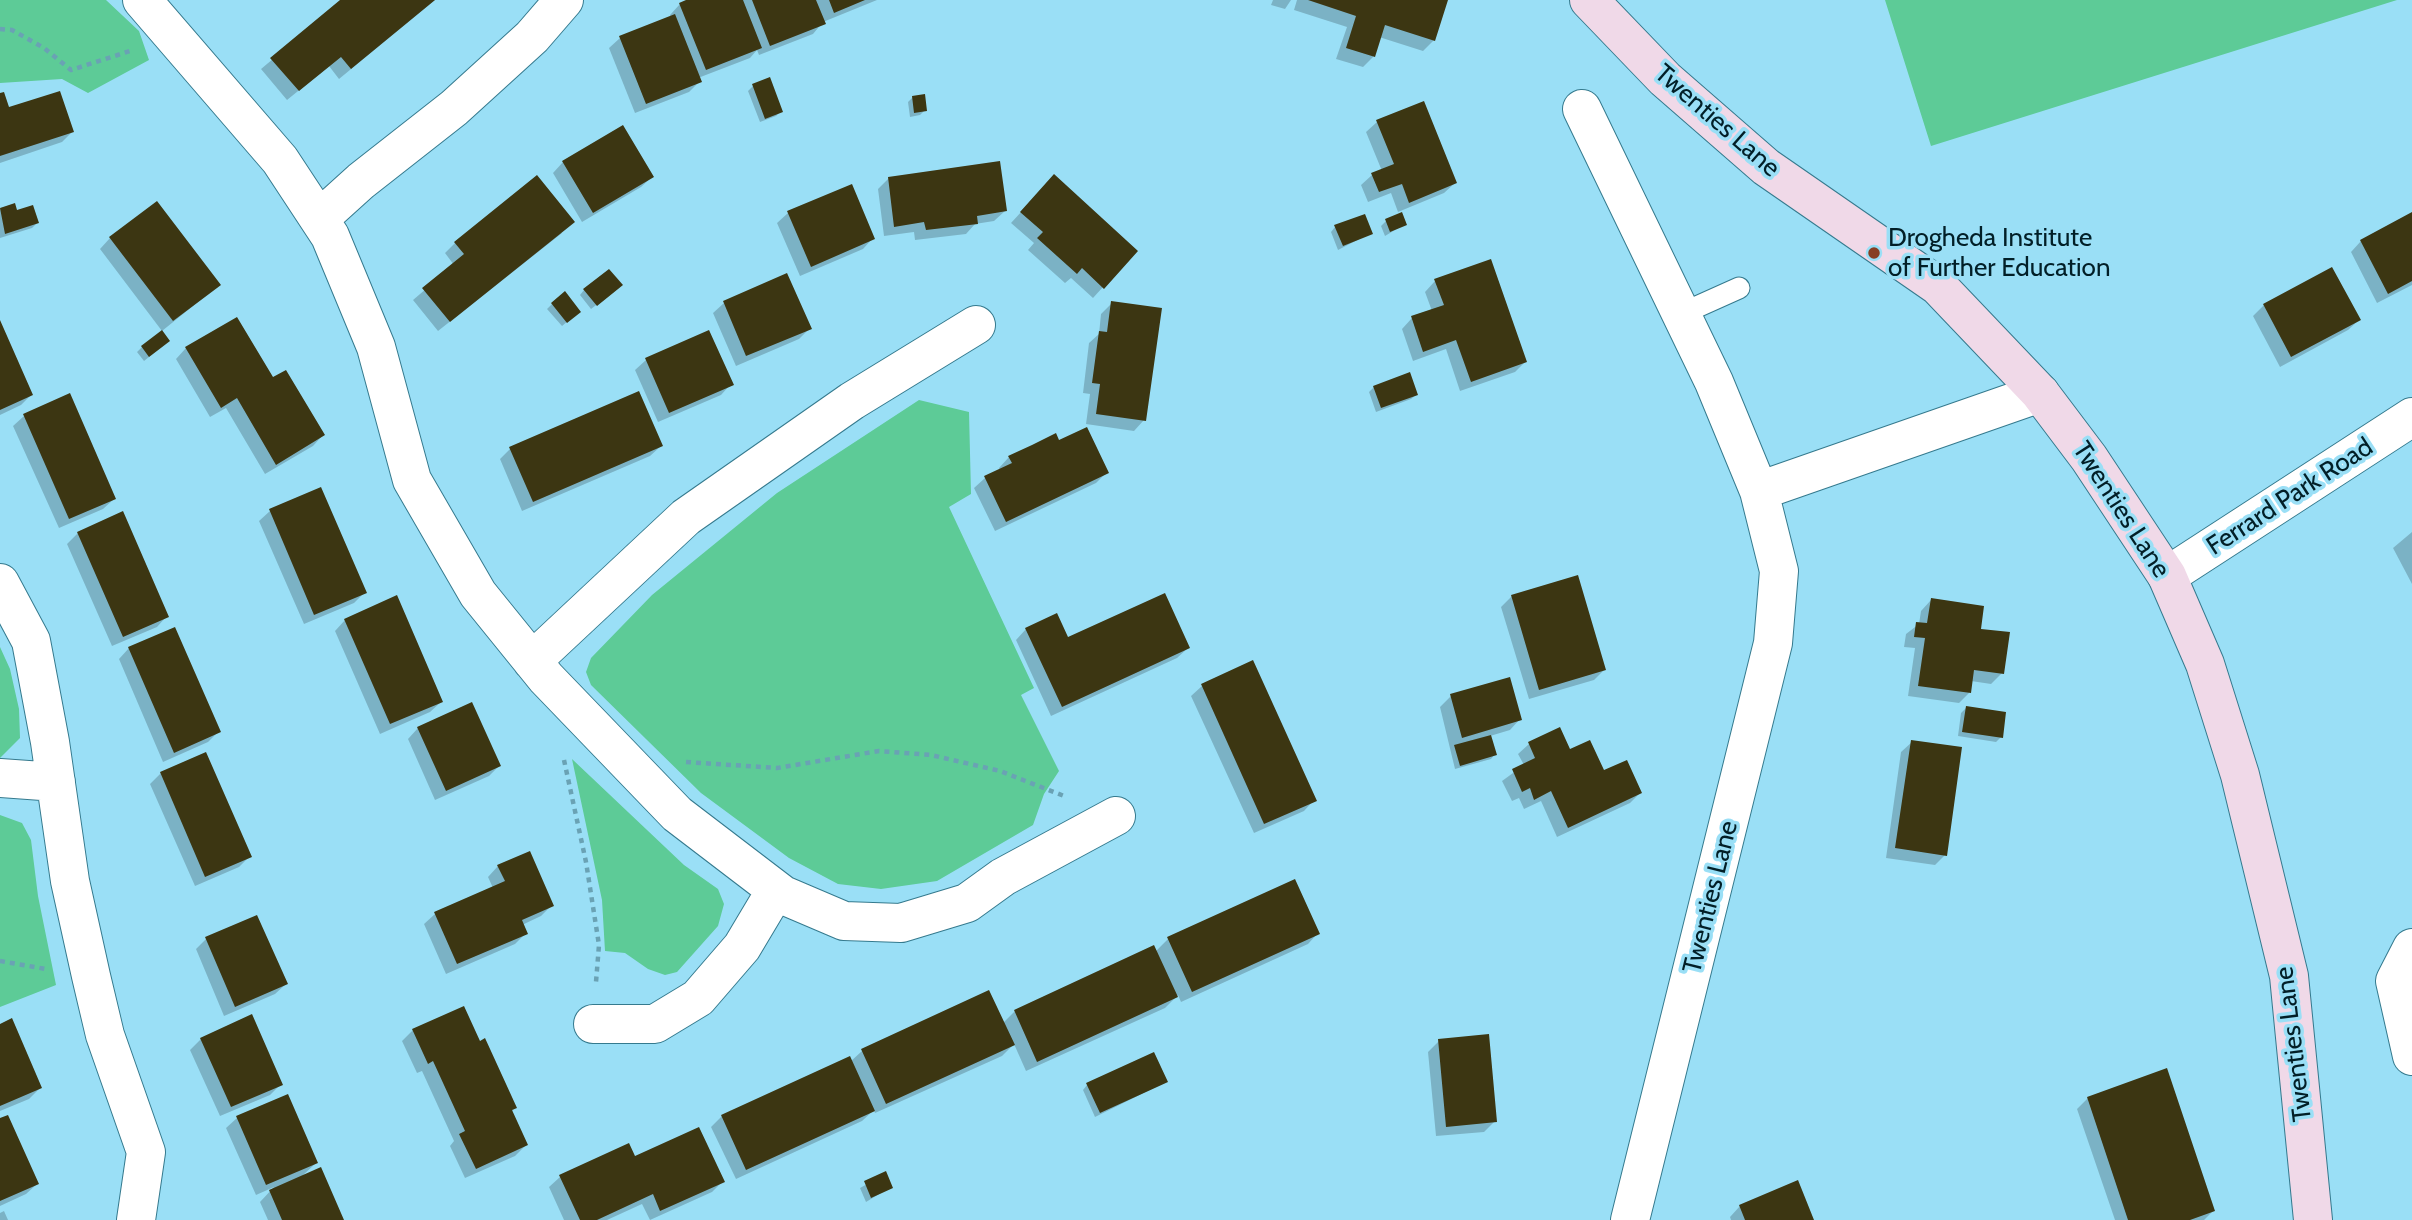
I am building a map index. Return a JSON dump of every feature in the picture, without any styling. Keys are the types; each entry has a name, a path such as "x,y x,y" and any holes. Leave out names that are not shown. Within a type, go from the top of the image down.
{"street":[{"path":"142,0 280,160 330,236 376,347 412,480 478,594 532,662 677,814 776,890 844,921 901,923 967,903 1003,877 1116,816"},
{"path":"319,219 361,181 454,108 531,37 564,0"},
{"name":"Twenties Lane","path":"1588,0 1665,79 1766,167 1938,286 2040,393 2089,458 2167,576 2205,664 2240,775 2289,976 2313,1220"},
{"name":"Twenties Lane","path":"1582,109 1714,382 1759,491 1779,570 1773,643 1630,1220"},
{"path":"532,662 686,517 852,401 976,325"},
{"path":"1759,491 2040,393"},
{"name":"Ferrard Park Road","path":"2167,576 2412,416"},
{"path":"0,583 31,641 70,881 105,1035 146,1152 136,1220"},
{"path":"0,778 56,782"},
{"path":"593,1024 655,1024 698,998 742,947 776,890"},
{"path":"2412,948 2395,981 2412,1056"}],"lane":[{"path":"1681,314 1739,288"}],"path":[{"path":"0,29 12,30 44,48 71,69 174,37"},
{"path":"574,708 562,753 586,863 599,945 593,1024"},
{"path":"635,770 668,760 736,768 777,768 879,751 931,755 1000,771 1116,816"}],"green space":[{"path":"0,0 106,0 139,31 149,60 88,93 62,79 0,83"},
{"path":"1885,0 2397,0 1931,146"},
{"path":"919,400 969,412 971,494 949,507 1034,688 1021,695 1059,771 1044,794 1033,825 937,881 881,889 838,884 789,858 701,793 591,685 586,672 591,658 652,595 777,493"},
{"path":"0,647 10,669 19,709 20,738 0,758"},
{"path":"572,759 684,865 718,889 724,904 718,926 677,972 665,975 648,969 625,953 605,951 602,900"},
{"path":"0,815 22,823 31,840 38,896 56,985 0,1007"}],"building":[{"path":"340,0 435,0 351,69 341,57 299,91 270,58"},
{"path":"686,0 743,0 762,48 706,70 679,3"},
{"path":"752,0 816,0 826,24 770,46"},
{"path":"829,0 865,0 834,13"},
{"path":"1308,0 1448,0 1435,41 1385,25 1375,57 1346,48 1356,16"},
{"path":"675,14 702,82 646,104 619,36"},
{"path":"770,77 783,112 765,119 752,84"},
{"path":"60,91 74,132 0,156 0,93 4,92 9,107"},
{"path":"925,94 927,111 914,113 912,96"},
{"path":"1424,101 1457,183 1409,203 1402,184 1379,192 1371,173 1394,164 1376,120"},
{"path":"623,125 654,177 593,213 562,161"},
{"path":"1000,161 1007,211 977,216 978,224 926,230 924,222 894,227 888,177"},
{"path":"1054,174 1138,251 1104,289 1082,268 1077,274 1037,238 1043,232 1020,212"},
{"path":"537,175 575,222 450,322 422,288 464,254 454,242"},
{"path":"852,184 875,239 811,267 787,211"},
{"path":"157,201 221,285 173,321 109,237"},
{"path":"15,203 17,210 33,205 39,223 5,234 0,208"},
{"path":"1402,212 1407,225 1390,232 1385,219"},
{"path":"2412,212 2412,281 2388,294 2360,240"},
{"path":"1365,214 1373,234 1343,246 1334,225"},
{"path":"1491,259 1527,362 1471,382 1456,340 1423,352 1411,316 1444,305 1434,279"},
{"path":"2332,267 2361,320 2291,357 2263,304"},
{"path":"609,269 623,285 597,306 583,289"},
{"path":"787,273 812,329 746,356 723,301"},
{"path":"565,291 581,312 567,323 551,303"},
{"path":"1111,301 1162,308 1146,421 1096,414 1100,384 1092,383 1099,331 1107,332"},
{"path":"237,317 273,377 286,370 325,435 276,465 237,398 221,408 185,347"},
{"path":"0,320 33,395 0,410"},
{"path":"162,330 170,341 149,357 141,346"},
{"path":"709,330 734,385 669,413 645,358"},
{"path":"1410,372 1418,395 1381,408 1373,386"},
{"path":"639,391 663,446 533,502 509,447"},
{"path":"70,393 116,499 69,519 23,414"},
{"path":"1087,427 1109,473 1006,522 984,476 1012,463 1008,456 1056,433 1059,440"},
{"path":"321,487 367,593 314,615 269,509"},
{"path":"123,511 169,617 123,637 77,532"},
{"path":"1578,575 1606,670 1539,690 1511,595"},
{"path":"1165,593 1190,648 1062,707 1025,628 1057,613 1068,637"},
{"path":"397,595 443,702 390,724 344,619"},
{"path":"1931,598 1984,606 1981,629 2010,632 2004,674 1974,670 1971,693 1918,686 1925,638 1914,637 1916,622 1927,623"},
{"path":"175,627 221,732 174,753 128,647"},
{"path":"1253,660 1317,801 1264,824 1201,684"},
{"path":"1510,677 1522,720 1462,738 1450,694"},
{"path":"472,702 501,766 446,791 417,727"},
{"path":"1966,706 2006,712 2003,738 1962,732"},
{"path":"1560,727 1570,749 1590,740 1604,770 1627,760 1642,793 1568,828 1551,791 1534,800 1530,788 1522,792 1512,769 1535,758 1528,742"},
{"path":"1491,735 1497,755 1460,766 1454,745"},
{"path":"1911,740 1962,747 1947,856 1895,848"},
{"path":"206,752 252,857 205,877 160,772"},
{"path":"530,851 554,906 522,920 528,934 457,964 434,912 505,881 497,865"},
{"path":"1295,879 1320,934 1192,992 1167,937"},
{"path":"257,915 288,984 235,1007 205,937"},
{"path":"1154,945 1178,997 1037,1062 1014,1010"},
{"path":"989,990 1015,1045 886,1104 861,1049"},
{"path":"464,1006 480,1041 485,1038 517,1108 512,1110 528,1145 476,1169 459,1134 465,1131 433,1061 428,1064 412,1029"},
{"path":"252,1014 283,1085 231,1107 200,1038"},
{"path":"12,1018 42,1088 0,1106 0,1024"},
{"path":"1489,1034 1497,1122 1446,1127 1438,1039"},
{"path":"1154,1052 1168,1082 1100,1113 1086,1083"},
{"path":"850,1056 875,1111 746,1170 721,1115"},
{"path":"2167,1068 2215,1211 2190,1220 2128,1220 2087,1097"},
{"path":"288,1094 318,1163 266,1185 236,1116"},
{"path":"8,1115 39,1184 0,1201 0,1118"},
{"path":"699,1127 725,1182 660,1211 653,1194 597,1220 580,1220 559,1175 629,1143 635,1156"},
{"path":"321,1167 344,1220 282,1220 269,1190"},
{"path":"886,1171 893,1188 871,1198 864,1181"},
{"path":"1798,1180 1814,1220 1745,1220 1739,1205"}],"place":[{"name":"Drogheda Institute of Further Education","path":"1874,253"}]}
